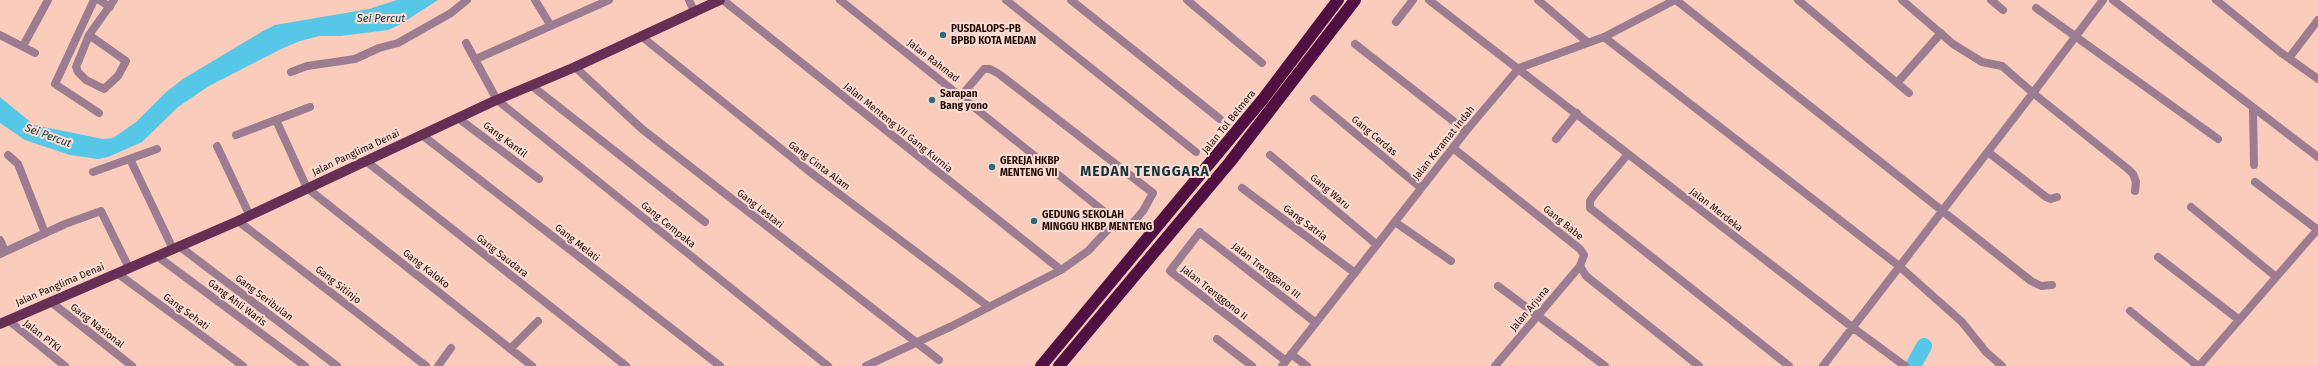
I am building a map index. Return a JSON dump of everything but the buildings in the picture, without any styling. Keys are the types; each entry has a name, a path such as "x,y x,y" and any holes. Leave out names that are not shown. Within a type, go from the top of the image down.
{"highway":[{"name":"Jalan Tol Belmera","path":"1041,366 1253,111 1338,0"},
{"path":"1059,366 1230,162 1291,86 1355,0"}],"main road":[{"name":"Jalan Panglima Denai","path":"4,322 238,221 249,214 366,162 497,100 575,67 720,0"}],"street":[{"path":"23,46 48,0"},
{"path":"94,0 55,84 99,113"},
{"path":"89,35 126,62 118,76 104,89 86,80 78,72 76,67 79,55 89,35 112,4 99,0"},
{"path":"291,72 307,66 355,59 379,48 398,43 451,12 466,0"},
{"path":"535,0 551,26"},
{"path":"476,59 609,0"},
{"path":"689,0 694,11"},
{"name":"Jalan Menteng VII Gang Kurnia","path":"723,0 1061,270"},
{"name":"Jalan Rahmad","path":"840,0 1116,221"},
{"path":"1006,0 1196,152"},
{"path":"1071,0 1220,119"},
{"path":"1187,0 1262,63"},
{"path":"1396,22 1413,0"},
{"name":"Jalan Merdeka","path":"1429,0 1903,365"},
{"path":"1538,0 1586,41"},
{"path":"1676,0 2031,281 2041,286 2052,284"},
{"name":"Jalan Keramat Indah","path":"1284,363 1355,274 1376,244 1420,188 1519,68 1586,41 1604,36 1676,0"},
{"path":"1798,0 1909,93"},
{"path":"1902,0 1941,33 1982,62 2002,66 2033,93 2128,169 2134,178 2135,191"},
{"path":"1991,0 2003,10"},
{"path":"1823,366 2076,38 2103,0"},
{"path":"2113,0 2253,110 2318,157"},
{"path":"2216,0 2318,79"},
{"path":"2036,8 2218,140"},
{"path":"2289,58 2318,20"},
{"path":"1897,83 1941,33"},
{"path":"0,35 35,52"},
{"name":"Gang Cinta Alam","path":"641,36 810,172 989,307"},
{"path":"1604,36 1899,266 1962,322 1991,357 2002,366"},
{"path":"466,43 497,100"},
{"path":"1355,44 1466,131"},
{"name":"Gang Lestari","path":"575,67 642,129 939,360"},
{"path":"866,366 989,307 1061,270 1088,251 1116,221 1131,225 1143,211 1153,193 990,69 984,69 961,96"},
{"path":"532,86 705,222"},
{"name":"Gang Cerdas","path":"1314,99 1420,188"},
{"name":"Gang Cempaka","path":"497,100 828,366"},
{"path":"236,135 310,107"},
{"path":"2253,110 2254,166"},
{"path":"1556,139 1577,113"},
{"name":"Gang Kantil","path":"458,118 539,179"},
{"path":"276,120 307,188"},
{"name":"Gang Melati","path":"422,135 720,366"},
{"path":"217,146 249,214"},
{"name":"Gang Babe","path":"1453,148 1580,249 1584,255 1580,266"},
{"path":"94,172 157,149"},
{"path":"1988,152 2046,197 2051,199 2057,197"},
{"path":"1628,154 1594,195 1590,201 1590,208 1789,366"},
{"path":"8,155 18,164 45,233"},
{"name":"Gang Waru","path":"1270,155 1376,244"},
{"path":"130,159 176,248"},
{"name":"Gang Saudara","path":"366,162 626,366"},
{"path":"2130,311 2198,366 2275,276 2318,229 2255,182"},
{"name":"Gang Kaloko","path":"307,188 532,366"},
{"name":"Gang Satria","path":"1242,188 1355,274"},
{"path":"2191,207 2275,276"},
{"path":"0,240 3,253 45,233 101,211 129,268"},
{"name":"Gang Sitinjo","path":"238,221 426,366"},
{"path":"1394,222 1451,261"},
{"name":"Jalan Trenggano III","path":"1202,233 1316,323"},
{"name":"Jalan Trenggono II","path":"1202,233 1170,271 1284,363"},
{"name":"Gang Seribulan","path":"176,248 337,366"},
{"name":"Gang Ahli Waris","path":"157,256 305,366"},
{"path":"2158,257 2238,319"},
{"path":"1580,266 1582,272 1596,285 1618,300 1699,366"},
{"name":"Jalan Arjuna","path":"1496,366 1580,266"},
{"name":"Gang Sehati","path":"117,273 243,366"},
{"path":"1498,286 1539,315 1605,366"},
{"name":"Gang Nasional","path":"51,302 132,366"},
{"path":"510,349 538,321"},
{"name":"Jalan PTKI","path":"4,322 65,366"},
{"path":"1218,339 1252,366"},
{"path":"438,366 451,348"},
{"path":"1291,354 1307,366"}],"water":[{"name":"Sei Percut","path":"397,0 438,0 399,25 388,30 341,36 319,36 300,41 283,48 209,86 178,107 142,142 108,157 98,159 70,155 25,140 0,123 0,97 34,125 103,139 113,138 136,122 165,93 183,79 275,25 369,9"}],"waterway":[{"path":"1913,366 1924,346"}],"place":[{"name":"PUSDALOPS-PB BPBD KOTA MEDAN","path":"943,35"},
{"name":"Sarapan Bang yono","path":"932,100"},
{"name":"GEREJA HKBP MENTENG VII","path":"992,167"},
{"name":"GEDUNG SEKOLAH MINGGU HKBP MENTENG","path":"1034,221"}],"district":[{"name":"MEDAN TENGGARA","path":"1145,172"}]}
